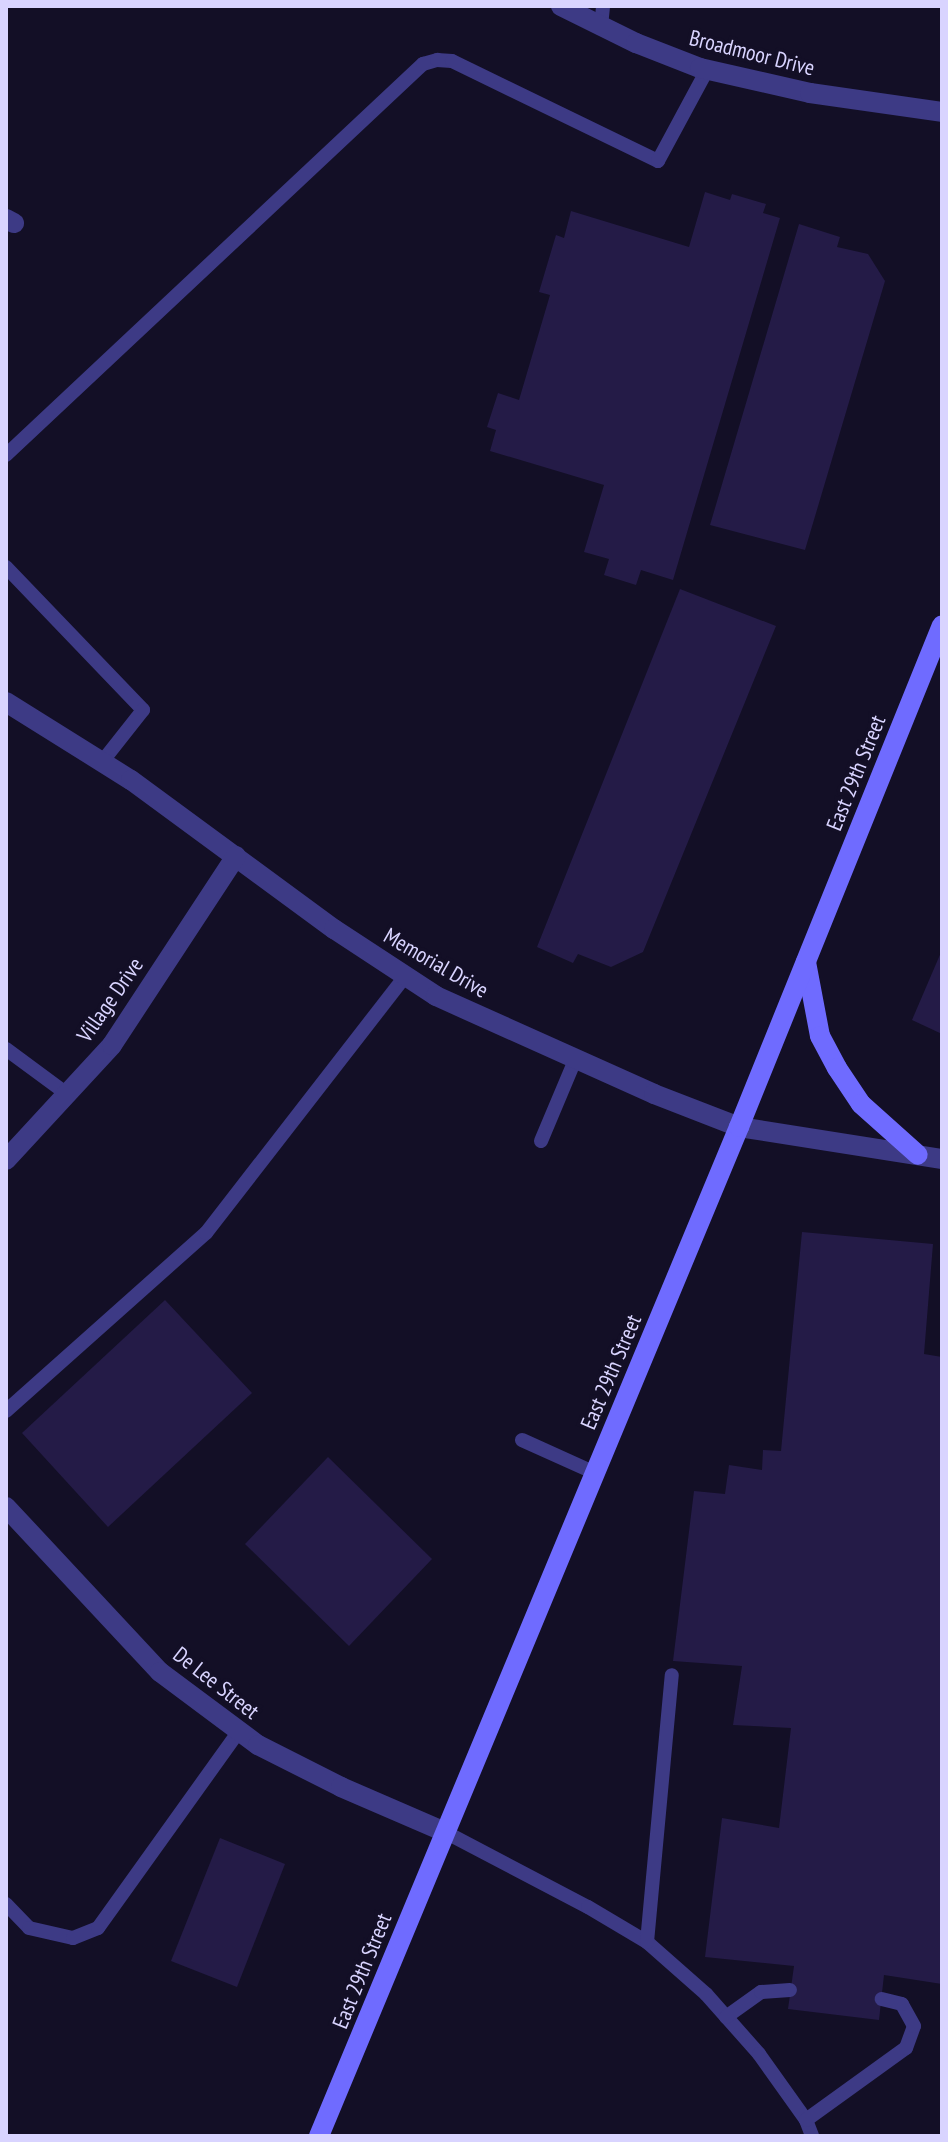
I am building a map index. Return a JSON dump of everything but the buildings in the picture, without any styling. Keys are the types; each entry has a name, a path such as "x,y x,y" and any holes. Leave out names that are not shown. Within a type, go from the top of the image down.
{"main road":[{"name":"East 29th Street","path":"319,2136 739,1127 942,625"},
{"path":"806,962 820,1036 837,1068 861,1104 918,1155"}],"street":[{"name":"Broadmoor Drive","path":"561,6 602,16 707,70 810,93 942,112"},
{"name":"Memorial Drive","path":"6,702 102,762 334,929 436,996 575,1060 739,1127 942,1159"},
{"name":"Village Drive","path":"6,1160 112,1045 236,856"},
{"name":"De Lee Street","path":"6,1507 160,1672 239,1731 258,1745 341,1787 445,1832"}],"lane":[{"path":"6,455 423,64 437,60 452,61 658,161 707,70"},
{"path":"6,567 143,710 102,762"},
{"path":"6,1411 206,1233 405,976"},
{"path":"6,1049 67,1094"},
{"path":"541,1141 575,1060"},
{"path":"522,1440 595,1473"},
{"path":"647,1942 672,1675"},
{"path":"6,1904 29,1928 73,1938 98,1928 239,1731"},
{"path":"445,1832 647,1942 706,1994 759,2054 806,2120 812,2136"},
{"path":"726,2017 761,1992 790,1990"},
{"path":"806,2120 906,2048 914,2026 902,2004 882,1999"}]}
